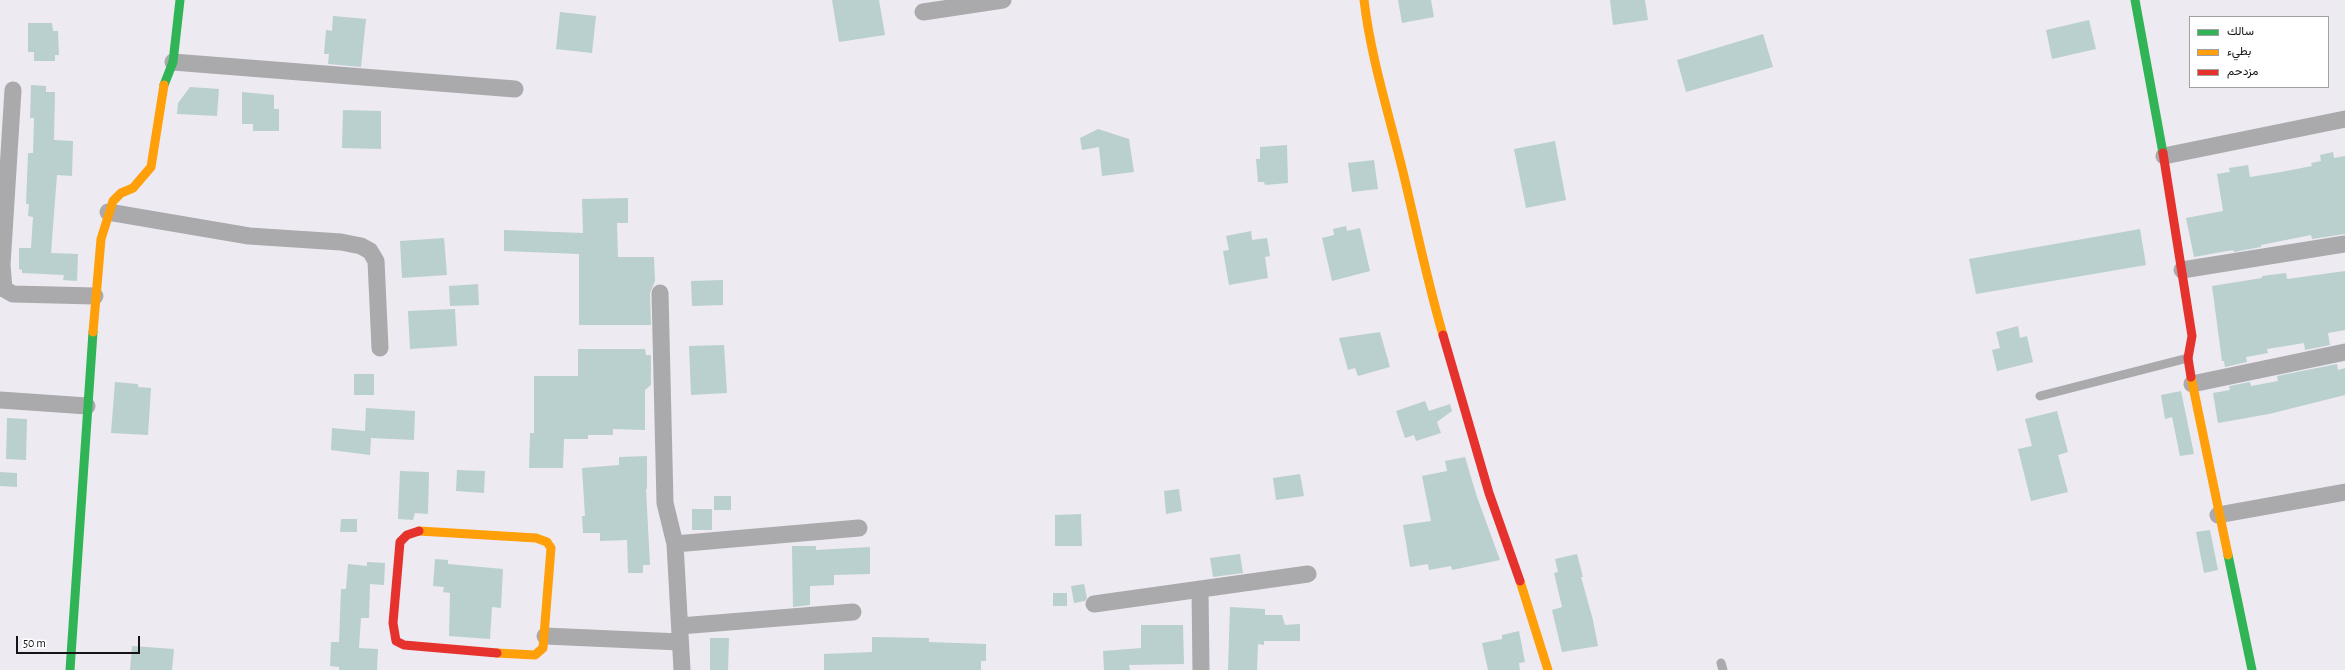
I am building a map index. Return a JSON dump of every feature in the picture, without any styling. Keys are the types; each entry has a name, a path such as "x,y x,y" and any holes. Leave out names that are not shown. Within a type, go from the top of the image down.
{"street":[{"path":"70,670 87,406 101,239 108,212 113,201 121,193 133,188 151,167 164,83 173,62 180,0"},
{"path":"923,12 1003,0"},
{"path":"1364,0 1369,41 1403,172 1429,288 1488,493 1514,560 1548,670"},
{"path":"2135,0 2164,156 2192,336 2188,358 2192,384 2218,515 2252,670"},
{"path":"173,62 515,89"},
{"path":"13,90 2,265 4,289 13,294 96,296"},
{"path":"2164,156 2345,118"},
{"path":"108,212 249,236 341,242 361,246 370,251 376,260 380,348"},
{"path":"2182,270 2345,244"},
{"path":"660,293 665,503 675,544 682,670"},
{"path":"2192,384 2345,352"},
{"path":"0,400 87,406"},
{"path":"2218,515 2345,492"},
{"path":"675,544 859,528"},
{"path":"419,531 543,539 551,548 545,636 543,648 535,655 523,656 404,645 396,641 393,623 400,542 407,535 419,531"},
{"path":"1094,604 1308,574"},
{"path":"1200,590 1201,670"},
{"path":"545,636 680,634 853,612"}],"lane":[{"path":"2040,396 2188,358"}],"building":[{"path":"832,0 879,0 885,35 839,42"},
{"path":"1398,0 1431,0 1434,17 1402,23"},
{"path":"1610,0 1645,0 1648,20 1613,25"},
{"path":"560,12 596,16 592,53 556,49"},
{"path":"333,16 366,19 361,67 328,64 329,54 324,54 326,30 332,31"},
{"path":"2089,20 2096,49 2052,59 2046,30"},
{"path":"28,23 52,23 53,31 58,31 59,55 55,55 55,61 34,61 34,52 28,52"},
{"path":"1763,34 1773,67 1686,92 1677,60"},
{"path":"31,85 46,86 46,92 55,92 54,140 73,141 72,176 57,175 51,253 78,254 77,281 63,280 64,275 22,273 22,270 19,269 19,248 31,248 33,217 28,216 29,204 26,204 28,153 33,153 34,118 30,118"},
{"path":"190,87 219,89 217,116 177,114 178,103"},
{"path":"242,92 274,95 274,109 279,109 279,131 253,131 253,124 242,124"},
{"path":"343,110 381,111 381,149 342,148"},
{"path":"1098,129 1129,139 1134,172 1102,176 1099,147 1082,150 1080,138"},
{"path":"1555,141 1566,200 1526,208 1514,149"},
{"path":"1287,145 1288,183 1265,185 1264,182 1258,182 1256,159 1260,159 1260,147"},
{"path":"2333,152 2334,158 2345,156 2345,234 2312,239 2311,235 2261,245 2261,247 2194,257 2186,218 2223,211 2217,174 2230,172 2229,168 2248,165 2250,177 2281,172 2312,166 2311,163 2321,161 2320,155"},
{"path":"1374,160 1378,189 1352,192 1348,163"},
{"path":"628,198 628,223 617,223 618,257 654,257 655,281 650,293 651,325 579,325 579,254 504,251 504,230 583,233 582,199"},
{"path":"1346,226 1347,231 1360,228 1370,271 1332,281 1322,238 1334,235 1333,229"},
{"path":"2140,229 2146,265 1976,294 1969,259"},
{"path":"1251,231 1252,240 1267,238 1270,256 1265,257 1268,278 1229,285 1223,251 1229,250 1226,236"},
{"path":"444,238 447,275 402,278 400,241"},
{"path":"2345,271 2345,330 2328,333 2330,345 2305,350 2304,343 2267,349 2268,353 2246,357 2247,362 2225,367 2224,361 2222,361 2212,286 2286,273 2287,279"},
{"path":"723,280 723,305 692,306 691,281"},
{"path":"478,284 479,305 450,306 449,286"},
{"path":"455,309 457,346 410,349 408,311"},
{"path":"2018,326 2020,338 2027,336 2033,362 1997,371 1992,350 2000,348 1996,332"},
{"path":"1380,332 1390,367 1358,376 1355,368 1348,370 1339,338"},
{"path":"724,345 727,393 691,395 689,346"},
{"path":"578,349 645,349 646,355 651,355 651,385 645,390 645,430 613,429 613,435 588,435 588,439 564,439 563,468 529,468 530,433 534,433 534,376 578,376"},
{"path":"2337,364 2338,370 2345,368 2345,395 2269,414 2218,423 2213,393 2230,390 2229,386 2250,382 2251,386 2278,381 2277,376"},
{"path":"354,374 374,374 374,395 354,395"},
{"path":"115,382 138,384 138,387 151,388 148,435 111,433"},
{"path":"2181,391 2194,454 2180,456 2172,417 2165,419 2161,395"},
{"path":"1425,401 1429,411 1450,404 1452,411 1437,422 1441,433 1416,441 1414,435 1405,438 1396,411"},
{"path":"366,408 415,411 414,440 371,438 370,455 331,450 332,428 365,431"},
{"path":"2057,411 2068,452 2058,455 2068,492 2031,501 2018,449 2032,446 2025,419"},
{"path":"7,418 27,419 26,460 6,459"},
{"path":"647,456 646,489 650,565 643,565 643,573 628,573 627,540 600,541 600,533 583,533 582,516 585,516 582,468 619,465 619,457"},
{"path":"1465,457 1477,497 1500,560 1452,570 1451,566 1429,570 1428,564 1410,567 1403,525 1431,521 1422,476 1447,471 1445,461"},
{"path":"457,470 485,471 484,493 456,491"},
{"path":"400,471 429,472 428,514 415,513 413,520 398,519"},
{"path":"0,472 17,473 17,487 0,486"},
{"path":"1300,474 1304,496 1276,500 1273,478"},
{"path":"1179,489 1182,511 1166,514 1164,491"},
{"path":"714,496 731,496 731,510 714,510"},
{"path":"692,509 712,509 712,530 692,530"},
{"path":"1081,514 1082,546 1055,546 1055,515"},
{"path":"341,519 357,519 357,532 340,532"},
{"path":"2210,530 2218,570 2204,573 2196,532"},
{"path":"792,546 816,546 816,550 870,547 870,574 834,575 834,585 810,586 810,605 793,607"},
{"path":"1240,554 1243,573 1213,577 1210,558"},
{"path":"1577,554 1583,577 1581,577 1593,620 1598,646 1562,652 1552,610 1562,607 1554,573 1558,572 1555,559"},
{"path":"435,559 448,560 448,564 503,569 501,608 492,607 490,639 449,636 450,593 443,592 444,587 433,586"},
{"path":"367,562 385,563 384,585 370,584 369,618 361,618 359,648 378,649 377,670 339,670 339,667 330,666 331,642 339,642 341,589 346,589 348,564 367,566"},
{"path":"1084,584 1087,598 1085,601 1074,603 1071,586"},
{"path":"1053,593 1067,593 1067,606 1053,606"},
{"path":"1230,607 1265,609 1265,615 1282,615 1285,625 1300,624 1300,641 1264,641 1264,645 1258,644 1257,670 1228,670"},
{"path":"1141,625 1183,625 1184,664 1129,665 1130,670 1104,670 1103,651 1141,648"},
{"path":"1519,631 1525,662 1519,663 1520,670 1488,670 1482,643 1502,639 1502,635"},
{"path":"872,637 929,638 929,642 986,644 986,661 981,661 981,670 824,670 824,654 872,652"},
{"path":"710,638 729,638 728,670 710,670"},
{"path":"132,646 174,649 172,670 130,670"}],"traffic: fast":[{"path":"164,85 173,62 180,0"},
{"path":"2135,0 2163,153"},
{"path":"70,670 93,332"},
{"path":"2228,555 2252,670"}],"traffic: slow":[{"path":"1364,0 1371,44 1443,335"},
{"path":"93,332 101,239 113,201 121,193 133,188 151,167 164,85"},
{"path":"2191,377 2228,555"},
{"path":"419,531 536,538 547,542 551,548 543,648 535,655 497,653"},
{"path":"1520,581 1548,670"}],"traffic: jam":[{"path":"2163,153 2192,336 2188,358 2191,377"},
{"path":"1443,335 1489,493 1520,581"},
{"path":"419,531 407,535 400,542 393,623 396,641 404,645 497,653"}]}
